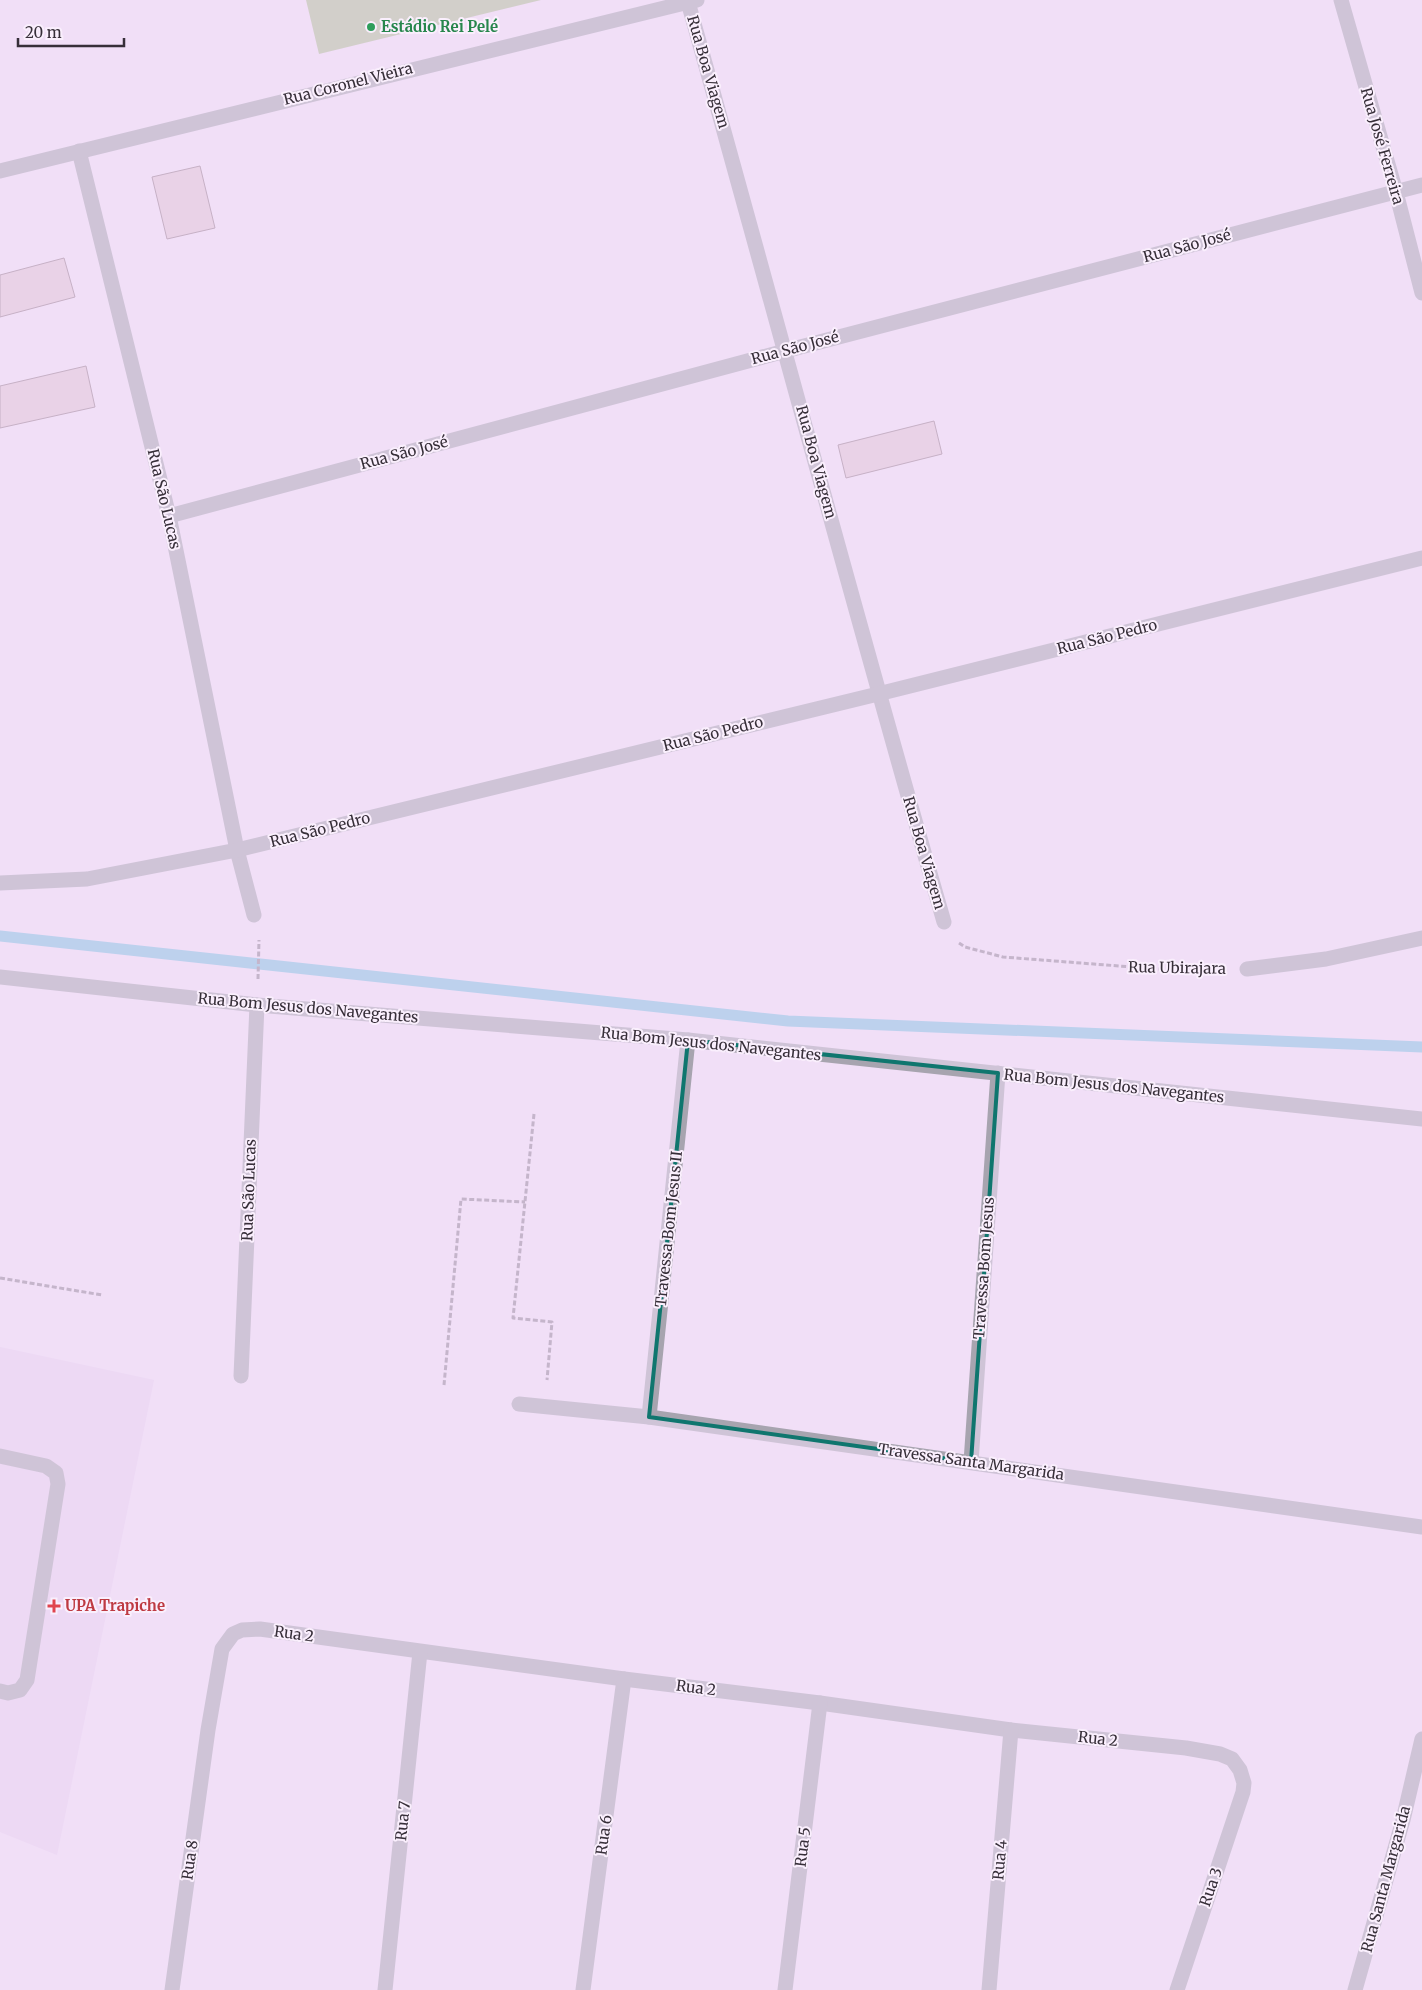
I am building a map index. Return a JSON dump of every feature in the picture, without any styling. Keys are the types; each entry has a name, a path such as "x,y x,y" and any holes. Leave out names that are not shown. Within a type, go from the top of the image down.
{"street":[{"name":"Rua José Ferreira","path":"1341,0 1396,192 1422,293"},
{"name":"Rua Coronel Vieira","path":"0,171 693,1"},
{"name":"Rua Boa Viagem","path":"693,1 878,694 944,922"},
{"name":"Rua São Lucas","path":"79,151 169,516 237,850 254,915"},
{"name":"Rua São José","path":"169,516 785,351 1422,185"},
{"name":"Rua São Pedro","path":"0,883 86,879 237,850 878,694 1422,558"},
{"name":"Rua Ubirajara","path":"1247,969 1326,958 1422,938"},
{"name":"Rua Bom Jesus dos Navegantes","path":"0,977 257,1005 688,1040 1422,1119"},
{"name":"Rua São Lucas","path":"241,1376 257,1005"},
{"name":"Travessa Bom Jesus II","path":"649,1417 688,1040"},
{"name":"Travessa Bom Jesus","path":"971,1462 998,1073"},
{"name":"Travessa Santa Margarida","path":"519,1404 649,1417 1422,1527"},
{"path":"0,1456 46,1466 56,1472 58,1484 27,1680 20,1690 0,1691"},
{"name":"Rua 2","path":"208,1730 222,1649 233,1634 242,1630 260,1629 1011,1730 1186,1748 1220,1754 1232,1759 1240,1770 1244,1783"},
{"name":"Rua 7","path":"385,1990 420,1652"},
{"name":"Rua 6","path":"583,1990 624,1679"},
{"name":"Rua 5","path":"785,1990 820,1703"},
{"name":"Rua 8","path":"172,1990 208,1730"},
{"name":"Rua 4","path":"989,1990 1011,1730"},
{"name":"Rua Santa Margarida","path":"1355,1990 1403,1820 1422,1739"},
{"name":"Rua 3","path":"1177,1990 1243,1792 1244,1783"}],"path":[{"name":"Rua Ubirajara","path":"944,922 951,937 965,947 1003,957 1158,969 1247,969"},
{"path":"259,977 260,935"},
{"path":"534,1114 514,1318 552,1322 545,1407"},
{"path":"444,1385 461,1199 525,1202"},
{"path":"0,1278 102,1295"}],"highlighted area":[{"path":"688,1040 998,1073 971,1462 649,1417"}],"shaded area":[{"name":"UPA Trapiche","path":"0,1347 154,1380 57,1855 0,1832"}],"green space":[{"name":"Estádio Rei Pelé","path":"306,0 541,0 319,54"}],"building":[{"path":"200,166 215,228 167,239 152,177"},
{"path":"64,258 75,297 0,317 0,275"},
{"path":"86,366 95,407 0,428 0,386"},
{"path":"934,421 942,454 846,478 838,445"}],"waterway":[{"path":"0,936 788,1021 1422,1047"}],"place":[{"name":"Estádio Rei Pelé","path":"371,27"},
{"name":"UPA Trapiche","path":"54,1606"}]}
